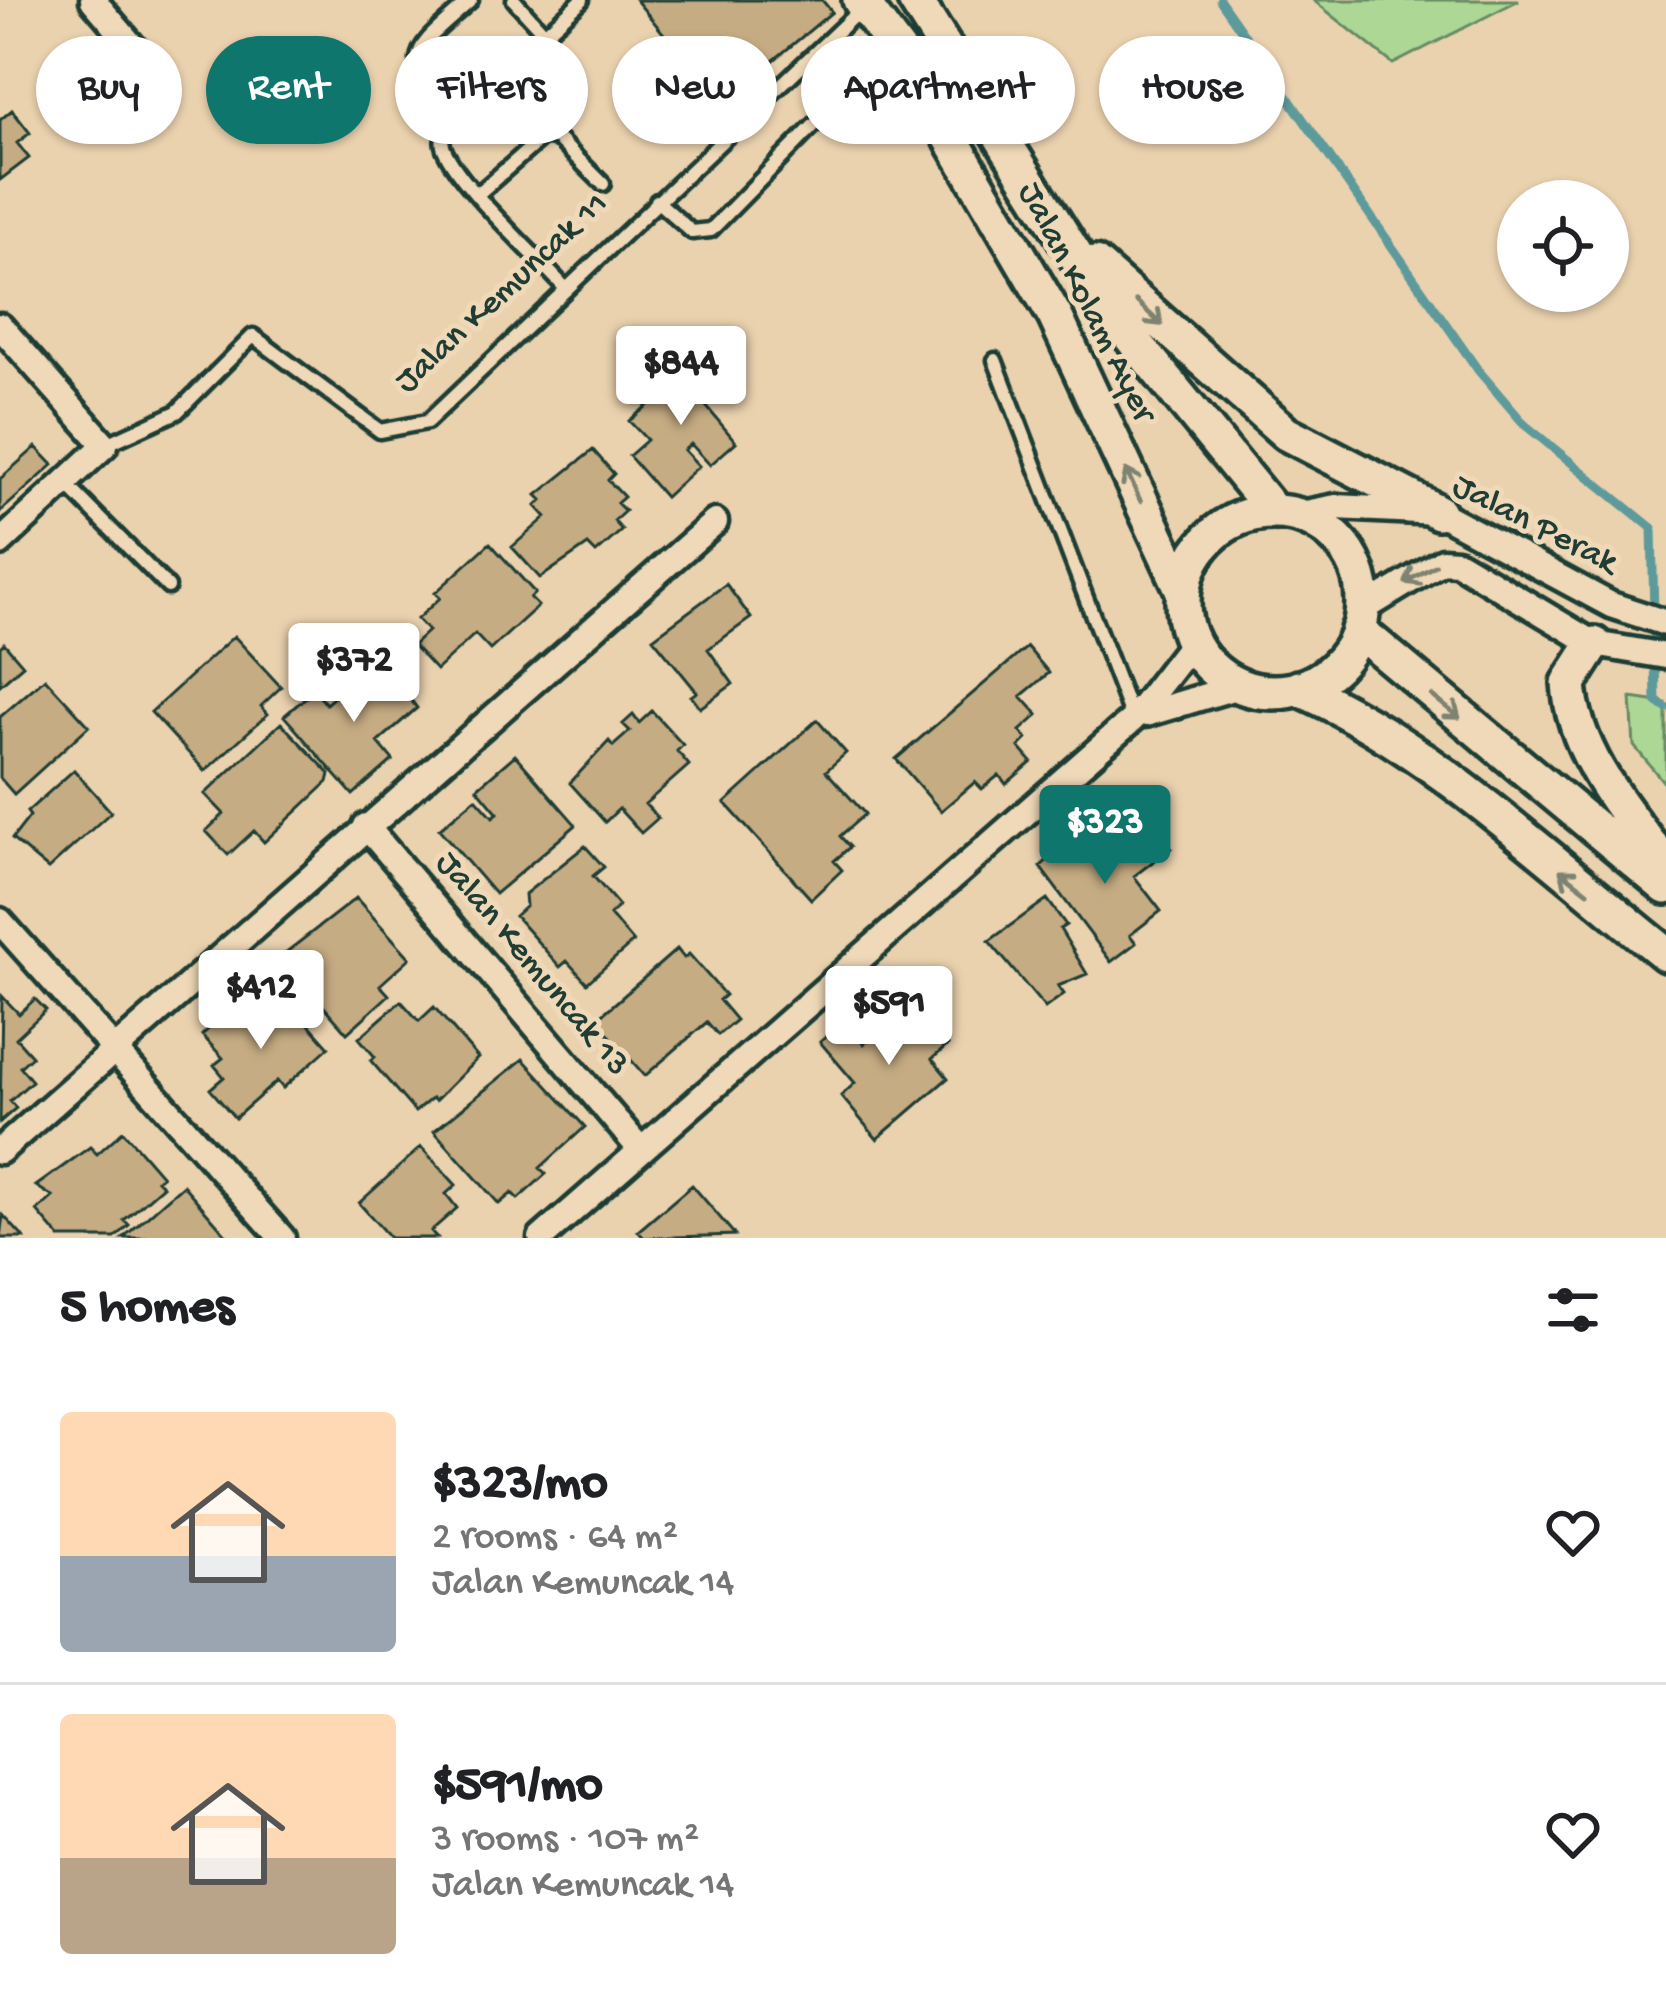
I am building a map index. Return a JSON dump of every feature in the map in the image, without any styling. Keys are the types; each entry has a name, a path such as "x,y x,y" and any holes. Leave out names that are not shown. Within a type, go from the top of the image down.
{"main road":[{"name":"Jalan Kolam Ayer","path":"915,0 1113,315 1284,513"},
{"name":"Jalan Kolam Ayer","path":"863,3 939,115 1055,316 1183,591"},
{"path":"1063,234 1286,434 1438,512"},
{"path":"1284,513 1339,540 1358,573 1360,620 1335,666 1298,688 1258,691 1220,676 1192,644 1183,591 1198,550 1213,534 1231,522 1284,513"},
{"path":"1360,620 1666,887"},
{"path":"1602,645 1569,683 1579,732 1629,817 1666,865"},
{"path":"1298,688 1346,709 1408,750 1666,954"}],"street":[{"path":"93,0 123,36"},
{"path":"0,326 104,445"},
{"name":"Jalan Kemuncak 11","path":"0,543 104,445"},
{"name":"Jalan Perak","path":"1284,513 1336,507 1438,512 1610,605 1666,623"},
{"path":"0,1151 112,1047 715,522"},
{"name":"Jalan Perak","path":"1360,620 1442,561 1457,562 1602,645 1665,656"},
{"path":"541,1238 1133,719 1192,644"},
{"path":"1133,719 1172,702 1239,686"},
{"name":"Jalan Kemuncak 13","path":"366,826 641,1150"},
{"path":"0,921 282,1238"}],"lane":[{"path":"434,36 471,0"},
{"path":"514,0 545,34 582,0"},
{"name":"Jalan Kemuncak 11","path":"104,445 177,412 253,336 380,431 428,422 863,3"},
{"path":"479,194 544,136 558,139 603,184"},
{"path":"657,201 692,232 711,230 801,138"},
{"path":"442,144 479,194 565,288"},
{"path":"995,360 1133,719"},
{"path":"64,482 168,587"}],"green space":[{"path":"1313,0 1519,0 1393,64"},
{"path":"1631,698 1666,703 1666,785 1634,746"}],"building":[{"path":"636,0 822,0 832,12 777,58 777,36 665,36"},
{"path":"12,110 30,133 17,143 29,158 0,180 0,120"},
{"path":"717,348 730,363 696,394 736,442 710,465 691,444 684,450 699,466 665,497 629,456 647,440 629,421"},
{"path":"36,447 53,465 0,512 0,479"},
{"path":"593,450 614,474 608,480 624,497 617,503 625,511 614,521 622,530 596,553 588,545 540,578 512,547 546,517 536,506 542,500 537,495"},
{"path":"490,543 535,593 530,598 538,606 490,650 475,634 436,670 413,645 428,631 417,619 440,598 435,593"},
{"path":"726,584 751,618 708,649 733,684 700,708 691,696 697,692 653,638"},
{"path":"234,636 281,687 261,706 268,714 205,771 151,712"},
{"path":"4,643 23,665 0,685 0,647"},
{"path":"1027,647 1049,673 1021,696 1038,715 1020,731 1027,739 1019,747 1032,762 1006,784 999,775 982,789 975,782 941,811 896,759"},
{"path":"379,658 417,708 378,742 393,760 353,795 284,716 314,690 326,704"},
{"path":"45,678 89,726 14,794 0,778 0,717"},
{"path":"652,711 683,745 677,751 689,765 645,804 658,818 641,833 619,809 605,822 570,783 609,741 613,746 630,731 623,724 633,715 639,723"},
{"path":"817,720 846,753 826,771 865,814 840,836 850,847 834,861 842,870 811,899 725,803"},
{"path":"281,723 330,774 328,782 264,842 254,831 228,855 206,831 224,814 205,794"},
{"path":"515,755 576,825 495,894 439,829 476,798 493,817 498,813 477,788"},
{"path":"74,770 111,812 48,869 12,839 30,816 27,812"},
{"path":"1104,828 1126,858 1159,833 1171,848 1134,876 1161,911 1130,935 1136,943 1111,962 1040,867 1081,829 1088,840"},
{"path":"585,846 604,867 593,876 619,906 610,915 633,942 587,983 567,961 560,967 515,916 526,906 525,894"},
{"path":"356,898 410,958 380,985 389,995 347,1033 280,957"},
{"path":"1047,899 1066,925 1060,929 1087,974 1058,986 1064,994 1045,1008 989,941"},
{"path":"677,949 684,958 689,954 725,995 719,1000 736,1020 718,1035 707,1022 645,1076 596,1020"},
{"path":"282,994 329,1047 283,1088 277,1081 235,1118 210,1089 224,1077 214,1065 223,1058 202,1035 237,1004 251,1021"},
{"path":"2,996 19,1014 35,999 46,1010 16,1038 32,1056 20,1067 32,1081 10,1101 16,1108 0,1122"},
{"path":"401,1001 419,1021 434,1007 478,1058 435,1101 432,1098 415,1112 371,1061 375,1057 359,1038"},
{"path":"912,1003 948,1045 932,1059 948,1078 877,1139 841,1096 855,1083 820,1042 844,1021 864,1044"},
{"path":"523,1059 585,1127 540,1168 546,1174 518,1199 512,1193 499,1204 434,1131"},
{"path":"123,1131 162,1176 157,1180 163,1186 124,1220 129,1225 115,1238 60,1238 37,1211 53,1197 36,1186 90,1147 97,1154"},
{"path":"421,1147 456,1185 446,1194 457,1208 431,1231 437,1238 390,1238 359,1203"},
{"path":"183,1185 229,1238 123,1238"},
{"path":"692,1185 735,1235 644,1238 638,1231"},
{"path":"3,1215 24,1238 0,1238"}],"waterway":[{"path":"1220,0 1478,370 1525,425 1652,528 1656,701 1666,708"}]}
